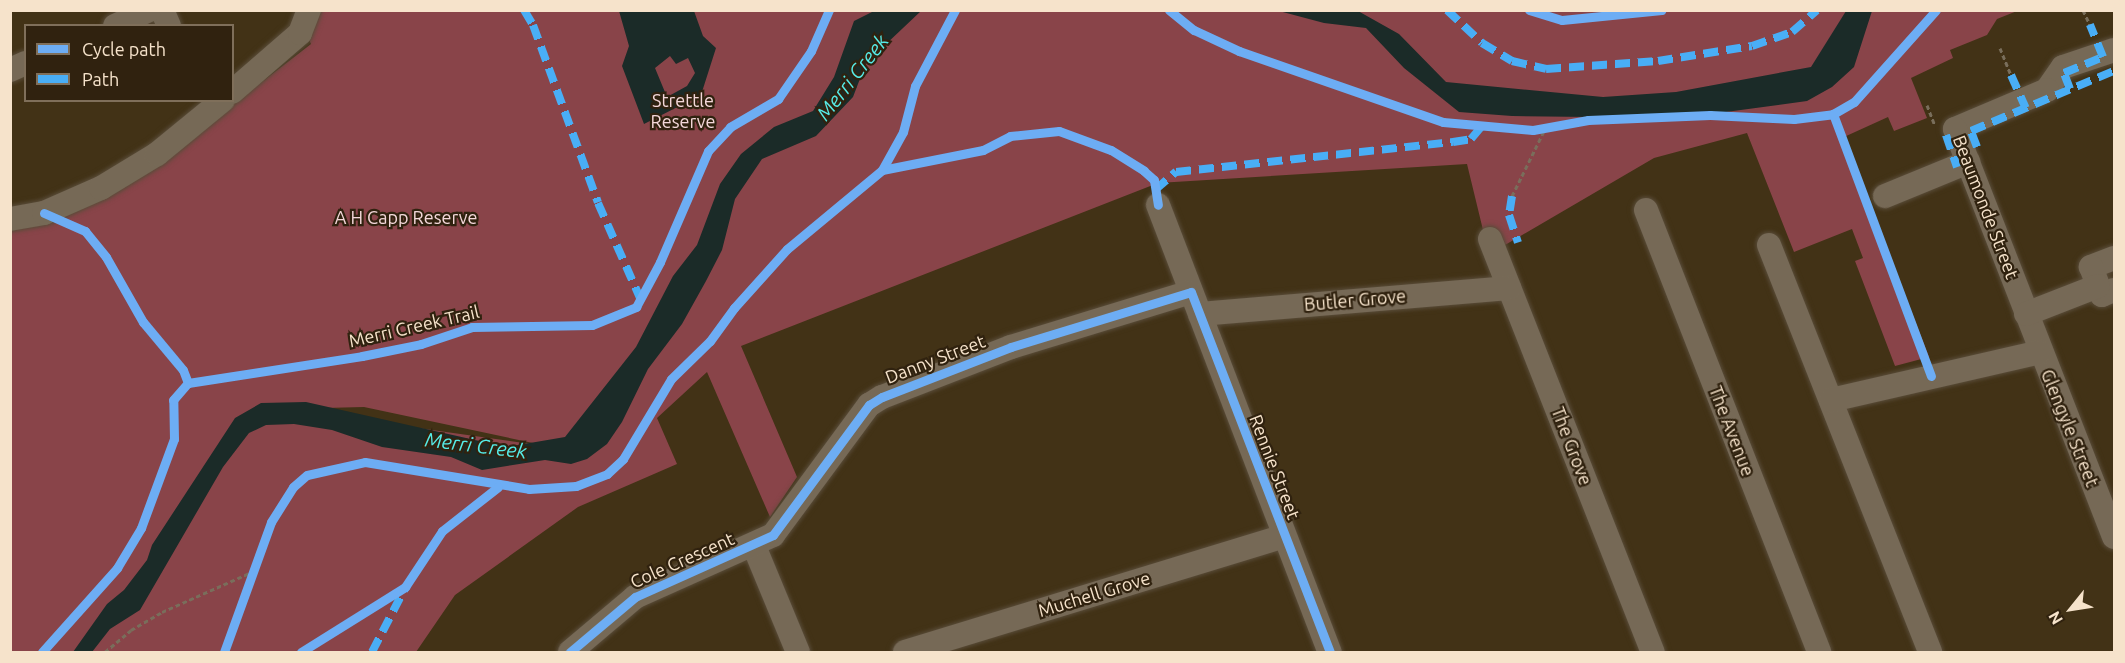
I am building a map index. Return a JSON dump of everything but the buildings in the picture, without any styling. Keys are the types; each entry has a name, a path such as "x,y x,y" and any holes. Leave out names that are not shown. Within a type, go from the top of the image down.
{"street":[{"path":"119,24 150,10"},
{"path":"162,10 168,24"},
{"path":"234,90 300,33 309,10"},
{"name":"Beaumonde Street","path":"2040,352 1955,129 2047,90 2063,67 2113,51"},
{"path":"10,70 24,64"},
{"path":"10,219 44,213 101,188 157,154 210,105"},
{"path":"1885,196 1968,162"},
{"name":"Rennie Street","path":"1158,205 1330,652"},
{"name":"The Avenue","path":"1646,210 1819,652"},
{"name":"The Grove","path":"1490,239 1653,652"},
{"path":"1769,245 1930,652"},
{"path":"2026,314 2106,288 2091,267 2115,258"},
{"name":"Butler Grove","path":"1200,314 1509,288"},
{"name":"Danny Street","path":"754,546 773,535 869,405 882,397 1011,347 1191,292"},
{"path":"1831,400 2040,352"},
{"name":"Glengyle Street","path":"2040,352 2115,537"},
{"name":"Muchell Grove","path":"905,652 1284,536"},
{"path":"754,546 798,652"},
{"name":"Cole Crescent","path":"570,652 642,593 754,546"}],"path":[{"path":"2083,10 2090,25"},
{"path":"2000,48 2011,75"},
{"path":"1512,196 1545,129"},
{"path":"105,652 131,630 162,612 254,571"}],"green space":[{"path":"297,11 2017,11 1997,19 1987,35 1950,50 1953,58 1911,78 1927,118 1894,131 1888,117 1844,137 1929,357 1895,366 1855,261 1863,258 1852,229 1794,252 1747,133 1654,158 1505,245 1483,230 1467,164 1158,183 741,346 797,477 770,517 707,372 657,418 677,464 578,507 455,595 416,652 11,652 11,230 56,222 258,85 311,44","holes":["364,407 552,447 283,409"]}],"water":[{"path":"619,11 694,11 703,36 716,48 701,95 644,124 622,66 629,46","holes":["670,56 676,64 688,58 695,73 687,86 667,97 655,68"]},
{"name":"Merri Creek","path":"874,11 921,11 866,63 853,97 816,136 762,159 735,199 722,250 706,281 682,324 648,369 622,422 607,444 587,459 571,464 545,460 482,470 451,457 382,447 332,430 294,424 266,425 249,433 223,467 140,610 110,629 92,652 73,652 107,604 124,590 147,560 152,545 235,418 261,403 306,402 506,447 565,437 636,347 673,276 697,245 720,184 741,154 774,127 813,111 834,77 854,21"},
{"path":"1279,11 1358,11 1399,34 1446,82 1603,97 1676,92 1811,67 1846,11 1872,11 1854,67 1832,87 1807,101 1681,118 1512,116 1459,112 1404,68 1366,28 1324,23"}],"marked path":[{"path":"524,10 533,25 598,203 640,298"},
{"path":"1447,10 1482,43 1512,61 1546,69 1658,61 1752,46 1792,32 1817,10"},
{"path":"2070,89 2064,73 2103,57 2090,25"},
{"path":"1977,147 1971,131 2114,71"},
{"path":"2011,75 2026,108"},
{"path":"1155,190 1176,172 1453,142 1471,139 1482,126"},
{"path":"1946,135 1957,167"},
{"path":"1512,196 1509,215 1518,243"},
{"path":"372,652 404,590"}],"cycle path":[{"name":"Merri Creek Trail","path":"42,652 117,568 141,528 174,439 173,400 188,383 362,356 421,344 472,327 592,325 636,307 660,262 708,151 730,127 778,99 811,51 829,10"},
{"path":"224,652 271,522 293,487 307,475 365,462 529,489 576,486 607,474 623,459 671,379 710,341 734,308 787,249 882,170 903,132 915,86 955,10"},
{"path":"1169,10 1194,30 1239,51 1443,122 1533,130 1588,120 1710,115 1794,119 1833,114"},
{"path":"1529,10 1562,20 1662,10"},
{"path":"1931,376 1833,114 1854,102 1936,10"},
{"path":"882,170 983,150 1010,136 1059,131 1111,150 1144,171 1154,180 1158,205"},
{"path":"44,213 85,231 106,257 143,322 183,370 188,383"},
{"path":"570,652 635,597 773,535 869,405 882,397 1011,347 1191,292 1330,652"},
{"path":"301,652 405,587 442,531 498,487"}],"park label":[{"name":"Strettle Reserve","path":"683,111"},
{"name":"A H Capp Reserve","path":"406,217"}]}
